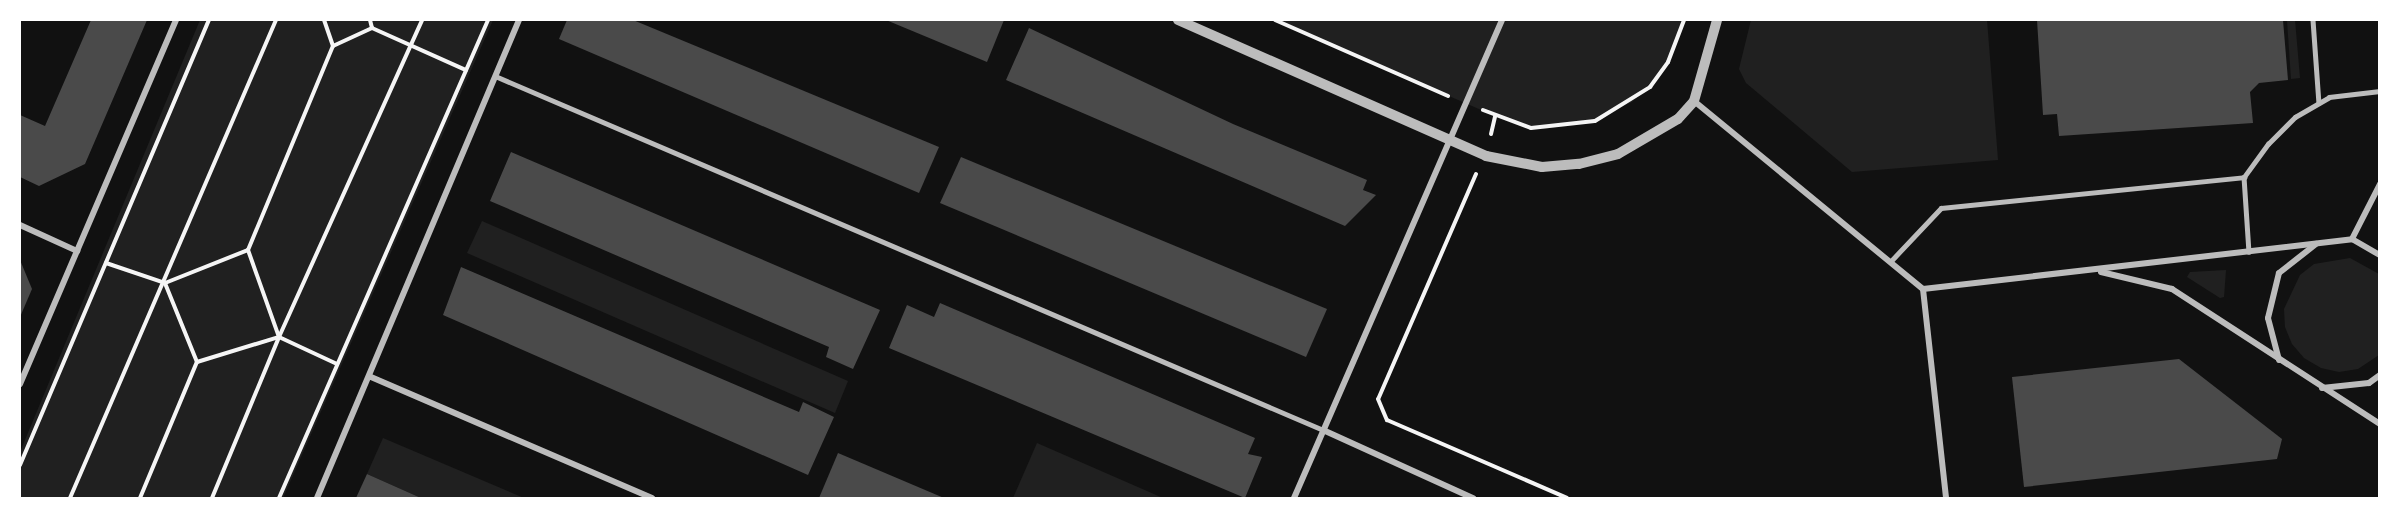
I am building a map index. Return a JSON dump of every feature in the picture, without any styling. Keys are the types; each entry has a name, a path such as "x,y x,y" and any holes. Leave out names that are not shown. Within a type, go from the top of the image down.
{"street":[{"path":"20,384 176,20"},
{"path":"316,498 371,377 519,20"},
{"path":"1178,20 1452,138 1486,156 1542,167 1579,164 1618,154 1662,131 1694,101 1717,20"},
{"path":"1294,498 1502,20"},
{"path":"495,76 1323,430 1473,498"},
{"path":"1694,101 1923,289 1946,498"},
{"path":"2352,239 2379,184"},
{"path":"20,225 77,251"},
{"path":"1923,289 2094,271 2352,239 2379,255"},
{"path":"2279,361 2268,318 2279,273 2317,244"},
{"path":"2094,271 2172,289 2279,361 2379,424"},
{"path":"2321,388 2369,383 2379,375"},
{"path":"371,377 652,498"}],"lane":[{"path":"2313,20 2319,103"},
{"path":"2249,252 2244,177 2268,144 2295,117 2329,97 2379,91"},
{"path":"1890,262 1941,208 2244,177"}],"path":[{"path":"20,465 209,20"},
{"path":"70,498 165,283 276,20"},
{"path":"279,337 248,250 333,46 324,20"},
{"path":"370,20 372,28"},
{"path":"212,498 279,337 422,20"},
{"path":"279,498 488,20"},
{"path":"1275,20 1495,116 1531,128 1570,126 1595,121 1620,109 1650,87 1662,70 1684,20"},
{"path":"1288,25 1290,20"},
{"path":"333,46 372,28 466,70"},
{"path":"1495,116 1486,156 1378,399 1387,420 1568,498"},
{"path":"105,263 165,283 248,250"},
{"path":"140,498 197,362 165,283"},
{"path":"197,362 279,337 337,364"}],"shaded area":[{"path":"200,20 493,20 283,498 20,498 20,452"},
{"path":"1274,20 1684,20 1667,65 1632,102 1588,122 1544,129 1495,116"},
{"path":"1751,20 1987,20 1998,160 1852,172 1746,83 1739,69"},
{"path":"2287,20 2295,20 2300,78 2291,79"},
{"path":"482,221 848,381 835,413 467,253"},
{"path":"2350,258 2379,274 2379,355 2358,369 2339,372 2321,368 2304,358 2292,344 2285,327 2284,309 2300,275 2314,264"},
{"path":"2226,270 2224,297 2220,298 2187,277 2190,272"},
{"path":"383,438 524,498 421,498 367,474"},
{"path":"1037,443 1163,498 1013,498"}],"building":[{"path":"91,20 147,20 85,164 39,186 20,177 20,115 45,126"},
{"path":"567,20 633,20 939,147 919,193 559,39"},
{"path":"886,20 1004,20 987,62"},
{"path":"2037,20 2283,20 2288,80 2259,83 2250,92 2253,123 2059,136 2057,114 2043,115"},
{"path":"1029,28 1233,124 1367,180 1363,190 1376,195 1345,226 1006,80"},
{"path":"511,152 880,310 853,369 826,357 829,347 490,201"},
{"path":"961,157 1327,309 1306,357 940,203"},
{"path":"20,260 32,289 20,317"},
{"path":"461,267 799,412 803,402 834,417 808,475 443,315"},
{"path":"940,303 1255,438 1248,454 1262,457 1245,498 889,348 907,305 934,317"},
{"path":"2179,359 2282,439 2277,459 2024,487 2012,377"},
{"path":"838,453 944,498 819,498"},
{"path":"367,474 421,498 356,498"}]}
